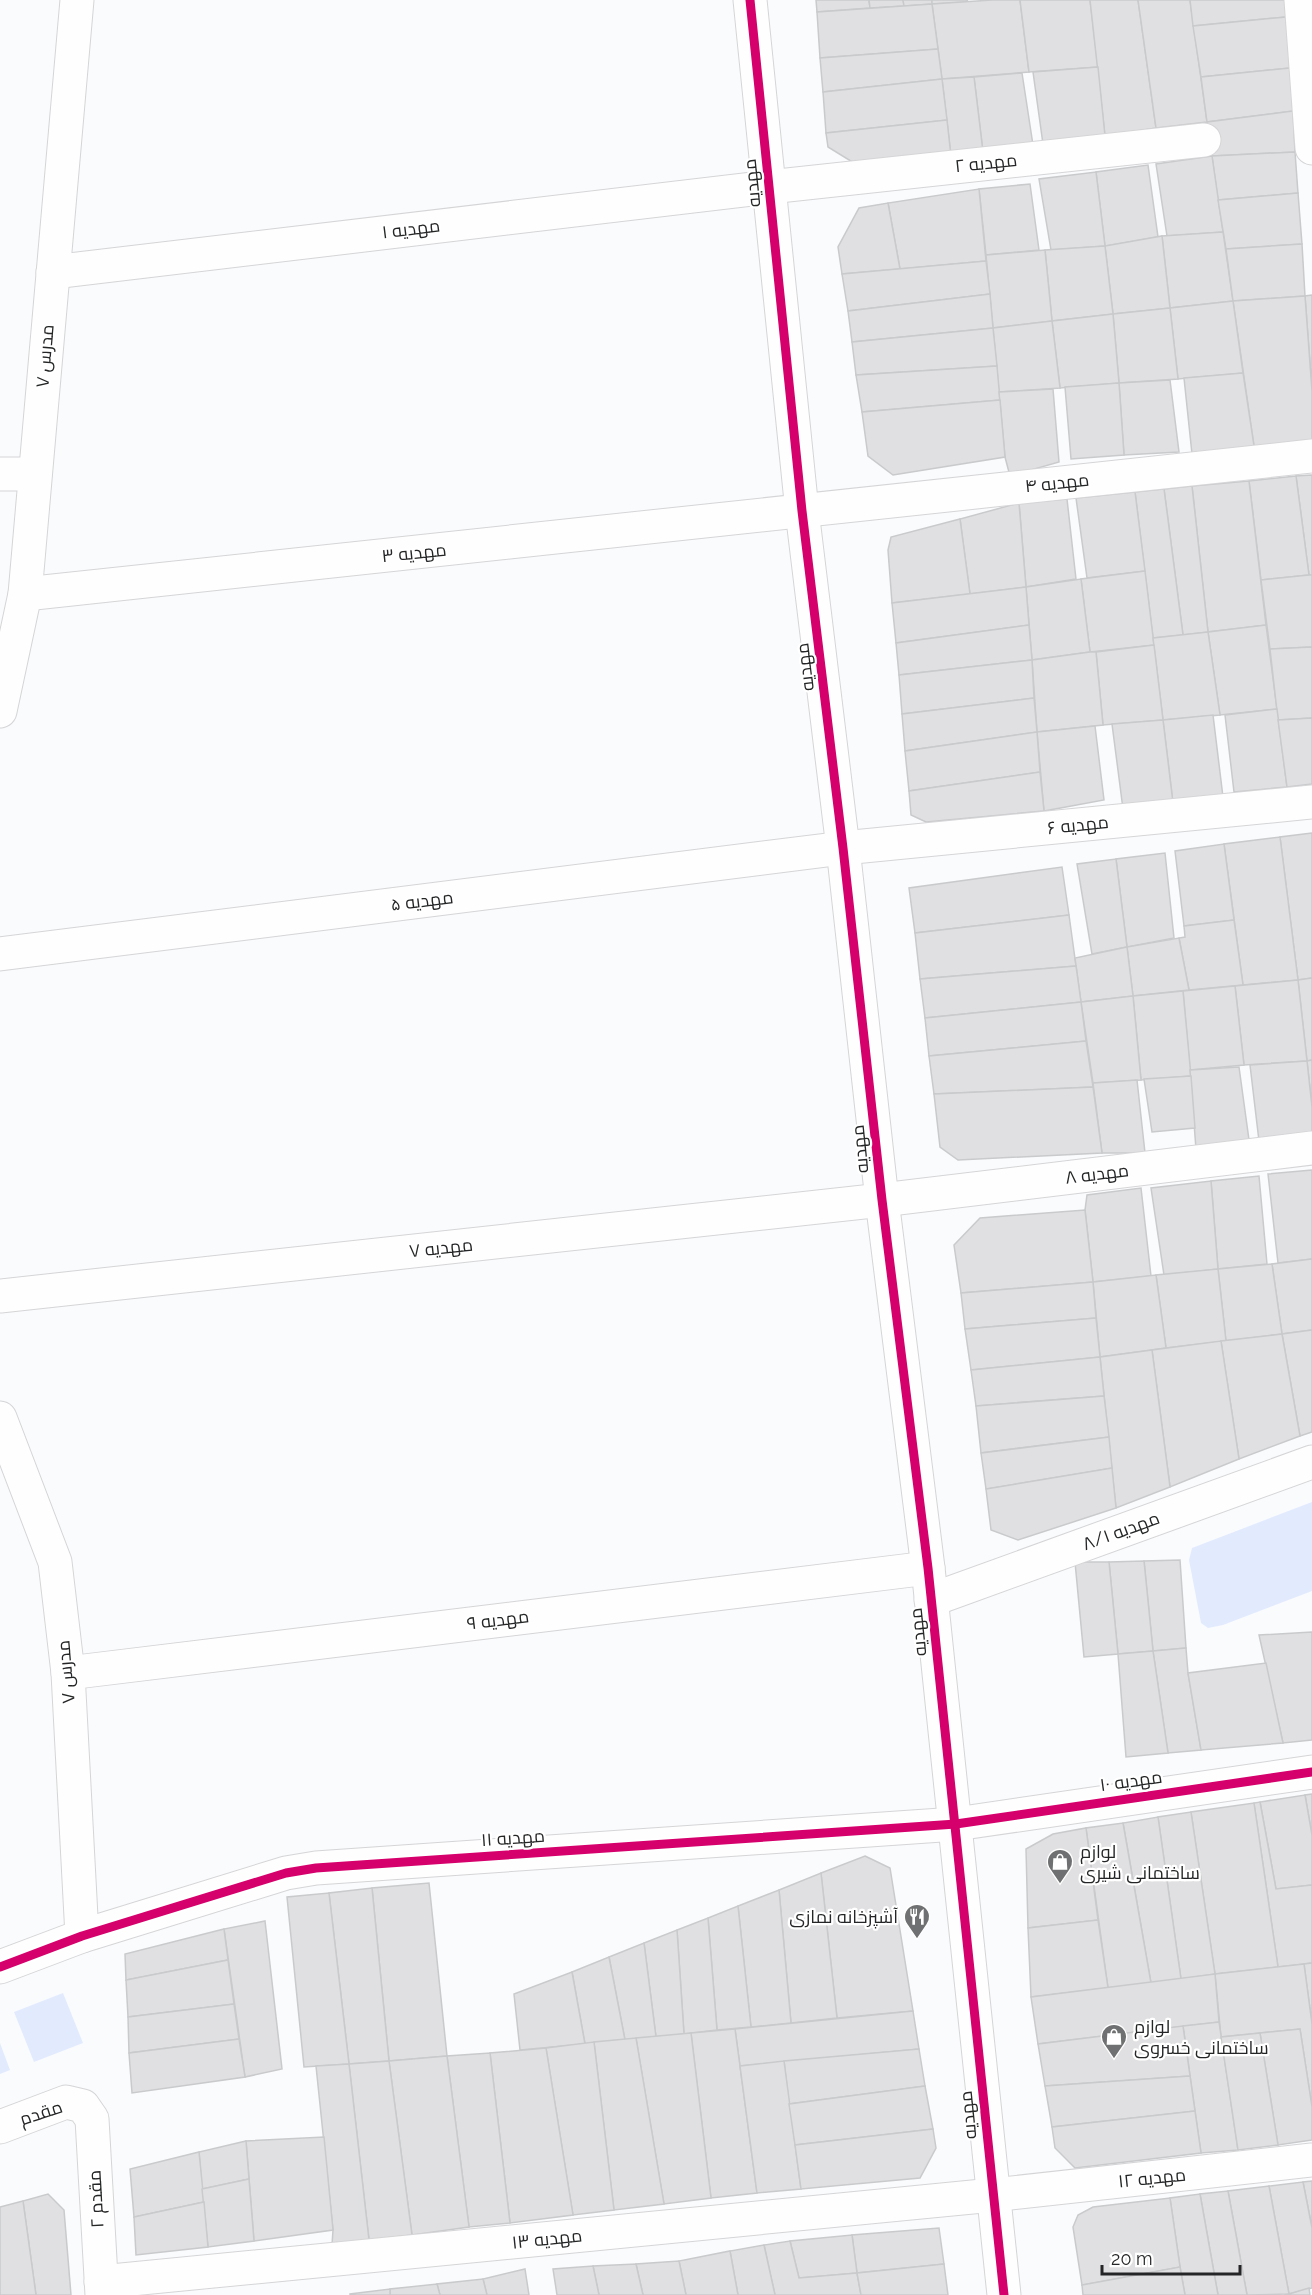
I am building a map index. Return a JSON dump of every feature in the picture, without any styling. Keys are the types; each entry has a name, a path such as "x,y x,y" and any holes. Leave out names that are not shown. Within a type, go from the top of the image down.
{"street":[{"name":"مدرس ۷","path":"0,711 25,594 76,0"},
{"name":"مهدیه","path":"750,0 802,511 843,848 882,1200 928,1568 1004,2295"},
{"path":"1301,0 1312,148"},
{"name":"مهدیه ۲","path":"769,187 1204,140"},
{"name":"مهدیه ۱","path":"53,272 769,187"},
{"name":"مهدیه ۴","path":"802,511 1312,456"},
{"path":"0,474 35,474"},
{"name":"مهدیه ۳","path":"25,594 802,511"},
{"name":"مهدیه ۶","path":"843,848 1312,802"},
{"name":"مهدیه ۵","path":"0,954 843,848"},
{"name":"مهدیه ۸","path":"882,1200 1312,1148"},
{"name":"مهدیه ۷","path":"0,1296 882,1200"},
{"name":"مدرس ۷","path":"0,1418 55,1562 68,1673 82,1936"},
{"name":"مهدیه ۸/۱","path":"931,1600 1312,1462"},
{"name":"مهدیه ۹","path":"68,1673 928,1568"},
{"name":"مهدیه ۱۰","path":"956,1824 1312,1772"},
{"name":"مهدیه ۱۱","path":"82,1936 286,1873 316,1868 956,1824"},
{"path":"0,1967 82,1936"},
{"name":"مقدم","path":"0,2127 66,2102 83,2106"},
{"name":"مقدم ۲","path":"83,2106 92,2119 102,2288"},
{"name":"مهدیه ۱۲","path":"993,2195 1312,2160"},
{"name":"مهدیه ۱۳","path":"102,2288 993,2195"}],"shaded area":[{"path":"1312,1502 1312,1591 1223,1625 1208,1628 1201,1623 1189,1560 1192,1548"},
{"path":"63,1993 83,2043 34,2062 14,2012"},
{"path":"0,2043 10,2070 0,2074"}],"building":[{"path":"816,0 869,0 870,8 817,12"},
{"path":"869,0 903,0 904,6 870,8"},
{"path":"903,0 932,0 932,4 904,6"},
{"path":"932,0 967,0 968,2 932,4"},
{"path":"1020,0 1029,72 942,79 932,4"},
{"path":"1020,0 1090,0 1098,67 1029,72"},
{"path":"1090,0 1138,0 1156,128 1105,136"},
{"path":"1138,0 1190,0 1207,122 1156,128"},
{"path":"1190,0 1285,0 1286,17 1193,26"},
{"path":"932,4 938,49 820,58 817,12"},
{"path":"1286,17 1290,68 1201,77 1193,26"},
{"path":"938,49 942,79 823,92 820,58"},
{"path":"1098,67 1105,136 1043,144 1033,72"},
{"path":"1290,68 1293,111 1207,122 1201,77"},
{"path":"1022,73 1033,145 983,152 974,77"},
{"path":"974,77 983,152 951,156 942,79"},
{"path":"942,79 947,120 826,133 823,92"},
{"path":"1293,111 1295,152 1212,156 1207,122"},
{"path":"947,120 951,156 862,168 828,147 826,133"},
{"path":"1295,152 1298,193 1218,200 1212,156"},
{"path":"1212,156 1223,232 1167,236 1156,164"},
{"path":"1148,165 1158,237 1105,246 1096,172"},
{"path":"1096,172 1105,246 1051,250 1039,179"},
{"path":"1030,184 1039,250 986,255 979,189"},
{"path":"979,189 986,261 900,269 888,203"},
{"path":"1298,193 1302,244 1226,249 1218,200"},
{"path":"888,203 900,269 842,274 838,247 859,208"},
{"path":"1223,232 1233,301 1170,308 1162,236"},
{"path":"1162,236 1170,308 1113,314 1105,246"},
{"path":"1302,244 1305,296 1233,301 1226,249"},
{"path":"1105,246 1113,314 1052,321 1045,250"},
{"path":"1045,250 1052,321 993,328 986,255"},
{"path":"986,261 990,294 848,311 842,274"},
{"path":"990,294 993,328 852,342 848,311"},
{"path":"1312,295 1312,391 1305,296"},
{"path":"1305,296 1312,391 1312,443 1254,446 1233,301"},
{"path":"1233,301 1243,373 1178,379 1170,308"},
{"path":"1170,308 1178,379 1119,383 1113,314"},
{"path":"1113,314 1119,383 1060,388 1052,321"},
{"path":"1052,321 1060,388 999,392 993,328"},
{"path":"993,328 997,366 856,375 852,342"},
{"path":"997,366 1000,400 862,412 856,375"},
{"path":"1243,373 1254,446 1192,454 1184,378"},
{"path":"1170,380 1179,452 1124,455 1119,383"},
{"path":"1119,383 1124,455 1071,459 1065,387"},
{"path":"1053,389 1059,462 1010,476 1005,457 999,392"},
{"path":"1000,400 1005,457 893,475 868,456 862,412"},
{"path":"1312,475 1312,575 1309,575 1296,476"},
{"path":"1296,476 1309,575 1261,580 1249,481"},
{"path":"1249,481 1266,625 1208,632 1192,486"},
{"path":"1192,486 1208,632 1183,635 1164,489"},
{"path":"1164,489 1183,635 1153,638 1135,492"},
{"path":"1135,492 1145,571 1087,578 1076,498"},
{"path":"1067,499 1076,579 1026,587 1019,503"},
{"path":"1019,503 1026,587 970,594 960,519"},
{"path":"960,519 970,594 892,603 888,550 891,537"},
{"path":"1145,571 1154,645 1090,652 1081,579"},
{"path":"1312,575 1312,647 1270,649 1261,580"},
{"path":"1081,579 1090,652 1032,660 1026,587"},
{"path":"1026,587 1029,625 896,643 892,603"},
{"path":"1029,625 1032,660 899,675 896,643"},
{"path":"1266,625 1277,709 1220,715 1208,632"},
{"path":"1208,632 1220,715 1163,720 1153,638"},
{"path":"1154,645 1163,720 1103,725 1096,652"},
{"path":"1312,647 1312,718 1278,720 1270,649"},
{"path":"1096,652 1103,725 1037,732 1032,660"},
{"path":"1032,660 1034,698 902,714 899,675"},
{"path":"1034,698 1037,732 905,751 902,714"},
{"path":"1277,709 1287,787 1234,792 1225,715"},
{"path":"1213,715 1223,797 1173,803 1163,720"},
{"path":"1312,718 1312,784 1287,787 1278,720"},
{"path":"1163,720 1173,803 1123,809 1112,724"},
{"path":"1095,726 1104,800 1044,811 1037,732"},
{"path":"1037,732 1040,772 909,791 905,751"},
{"path":"1040,772 1044,811 926,822 911,815 909,791"},
{"path":"1312,833 1312,978 1298,980 1280,837"},
{"path":"1280,837 1298,980 1243,985 1224,844"},
{"path":"1224,844 1234,920 1184,926 1175,851"},
{"path":"1165,853 1174,938 1127,947 1116,859"},
{"path":"1116,859 1127,947 1092,954 1077,864"},
{"path":"1062,867 1069,915 915,933 909,888"},
{"path":"1069,915 1076,966 920,979 915,933"},
{"path":"1234,920 1243,985 1189,990 1179,938 1185,937 1184,926"},
{"path":"1179,938 1189,990 1133,996 1127,947"},
{"path":"1127,947 1133,996 1081,1002 1075,958"},
{"path":"1076,966 1081,1002 925,1018 920,979"},
{"path":"1312,978 1312,1060 1307,1061 1298,980"},
{"path":"1298,980 1307,1061 1244,1065 1235,986"},
{"path":"1235,986 1244,1065 1190,1070 1183,991"},
{"path":"1183,991 1191,1076 1141,1080 1133,996"},
{"path":"1133,996 1141,1080 1093,1083 1081,1002"},
{"path":"1081,1002 1086,1041 929,1056 925,1018"},
{"path":"1086,1041 1093,1087 934,1094 929,1056"},
{"path":"1312,1060 1312,1107 1307,1061"},
{"path":"1307,1061 1312,1107 1312,1134 1259,1141 1250,1065"},
{"path":"1239,1067 1249,1140 1196,1149 1190,1070"},
{"path":"1191,1076 1195,1128 1152,1132 1144,1079"},
{"path":"1137,1080 1145,1153 1102,1153 1093,1083"},
{"path":"1093,1087 1102,1153 958,1160 940,1147 934,1094"},
{"path":"1312,1170 1312,1259 1278,1263 1268,1174"},
{"path":"1259,1176 1267,1264 1218,1269 1211,1181"},
{"path":"1211,1181 1218,1269 1164,1275 1151,1188"},
{"path":"1141,1188 1151,1276 1093,1282 1085,1210 1087,1195"},
{"path":"1085,1210 1093,1282 961,1293 954,1245 980,1218"},
{"path":"1312,1259 1312,1330 1282,1334 1272,1264"},
{"path":"1272,1264 1282,1334 1226,1341 1218,1269"},
{"path":"1218,1269 1226,1341 1166,1348 1156,1275"},
{"path":"1156,1275 1166,1348 1100,1357 1093,1282"},
{"path":"1093,1282 1096,1318 965,1329 961,1293"},
{"path":"1096,1318 1100,1357 971,1370 965,1329"},
{"path":"1312,1330 1312,1432 1300,1436 1282,1334"},
{"path":"1282,1334 1300,1436 1239,1459 1221,1341"},
{"path":"1221,1341 1239,1459 1170,1487 1152,1350"},
{"path":"1152,1350 1170,1487 1116,1508 1100,1357"},
{"path":"1100,1357 1104,1396 976,1406 971,1370"},
{"path":"1104,1396 1109,1437 981,1453 976,1406"},
{"path":"1109,1437 1112,1468 986,1489 981,1453"},
{"path":"1112,1468 1116,1508 1018,1540 991,1530 986,1489"},
{"path":"1180,1560 1186,1648 1153,1651 1144,1561"},
{"path":"1144,1561 1153,1651 1118,1654 1109,1562"},
{"path":"1075,1562 1109,1562 1118,1654 1084,1657"},
{"path":"1312,1632 1312,1740 1283,1743 1259,1635"},
{"path":"1186,1648 1201,1750 1168,1753 1153,1651"},
{"path":"1153,1651 1168,1753 1126,1757 1118,1654"},
{"path":"1266,1663 1283,1743 1201,1750 1188,1673"},
{"path":"1312,1794 1312,1835 1305,1795"},
{"path":"1305,1795 1312,1835 1312,1885 1276,1889 1260,1802"},
{"path":"1260,1802 1276,1889 1312,1885 1312,1963 1278,1967 1254,1803"},
{"path":"1254,1803 1278,1967 1215,1974 1191,1812"},
{"path":"1191,1812 1215,1974 1181,1979 1158,1817"},
{"path":"1158,1817 1181,1979 1151,1983 1123,1823"},
{"path":"1123,1823 1151,1983 1108,1988 1086,1828"},
{"name":"لوازم ساختمانی شیری","path":"1086,1828 1098,1920 1028,1928 1026,1849 1053,1834"},
{"path":"865,1856 890,1868 913,2011 837,2018 821,1873"},
{"path":"821,1873 837,2018 791,2023 779,1890"},
{"path":"429,1883 447,2056 389,2061 372,1888"},
{"path":"372,1888 389,2061 349,2064 329,1893"},
{"path":"779,1890 791,2023 751,2027 738,1906"},
{"path":"329,1893 349,2064 304,2067 287,1897"},
{"path":"738,1906 751,2027 717,2030 708,1918"},
{"path":"708,1918 717,2030 684,2034 677,1930"},
{"path":"1098,1920 1108,1988 1031,1997 1028,1928"},
{"path":"265,1921 282,2069 245,2077 224,1929"},
{"path":"224,1929 228,1960 126,1980 125,1954"},
{"path":"677,1930 684,2034 656,2037 644,1943"},
{"path":"644,1943 656,2037 625,2040 609,1957"},
{"path":"609,1957 625,2040 585,2044 572,1972"},
{"path":"228,1960 234,2004 128,2017 126,1980"},
{"path":"1312,1963 1312,2024 1304,1964"},
{"path":"1304,1964 1312,2024 1312,2107 1300,2029 1221,2037 1215,1974"},
{"path":"572,1972 585,2044 520,2050 514,1994"},
{"path":"1215,1974 1219,2022 1038,2044 1031,1997"},
{"path":"234,2004 239,2039 129,2053 128,2017"},
{"path":"913,2011 919,2049 740,2066 735,2029"},
{"path":"1219,2022 1238,2150 1201,2153 1183,2026"},
{"name":"لوازم ساختمانی خسروی","path":"1183,2026 1190,2076 1045,2086 1038,2044"},
{"path":"735,2029 757,2193 711,2198 691,2033"},
{"path":"1300,2029 1312,2107 1312,2140 1278,2145 1260,2033"},
{"path":"691,2033 711,2198 664,2204 636,2038"},
{"path":"1260,2033 1278,2145 1238,2150 1221,2037"},
{"path":"636,2038 664,2204 614,2210 594,2042"},
{"path":"239,2039 245,2077 132,2093 129,2053"},
{"path":"594,2042 614,2210 573,2215 546,2048"},
{"path":"546,2048 573,2215 510,2223 490,2053"},
{"path":"919,2049 925,2086 789,2104 784,2061"},
{"path":"490,2053 510,2223 469,2227 447,2056"},
{"path":"447,2056 469,2227 412,2235 389,2061"},
{"path":"389,2061 412,2235 369,2240 349,2064"},
{"path":"784,2061 801,2189 757,2193 740,2066"},
{"path":"349,2064 369,2240 332,2245 333,2230 316,2066"},
{"path":"1190,2076 1195,2111 1052,2127 1045,2086"},
{"path":"925,2086 933,2129 795,2145 789,2104"},
{"path":"1195,2111 1201,2153 1075,2168 1055,2148 1052,2127"},
{"path":"933,2129 936,2148 920,2178 801,2189 795,2145"},
{"path":"324,2137 333,2230 254,2241 246,2141"},
{"path":"246,2141 249,2179 202,2189 199,2152"},
{"path":"199,2152 204,2202 134,2217 130,2169"},
{"path":"249,2179 254,2241 208,2247 202,2189"},
{"path":"1312,2181 1312,2228 1303,2182"},
{"path":"1303,2182 1312,2228 1312,2288 1289,2294 1269,2186"},
{"path":"1269,2186 1289,2294 1247,2295 1228,2191"},
{"path":"1228,2191 1247,2295 1218,2295 1200,2194"},
{"path":"48,2194 64,2210 71,2295 36,2295 23,2201"},
{"path":"1200,2194 1218,2295 1185,2295 1180,2267 1170,2198"},
{"path":"1170,2198 1180,2267 1082,2285 1073,2227 1078,2215 1093,2207"},
{"path":"23,2201 36,2295 0,2295 0,2207"},
{"path":"204,2202 208,2247 136,2255 134,2217"},
{"path":"939,2228 944,2264 857,2273 852,2235"},
{"path":"852,2235 857,2273 799,2278 790,2241"},
{"path":"790,2241 799,2278 857,2273 861,2295 775,2295 764,2245"},
{"path":"764,2245 775,2295 738,2295 730,2251"},
{"path":"730,2251 738,2295 686,2295 679,2261"},
{"path":"679,2261 686,2295 643,2295 636,2264"},
{"path":"636,2264 643,2295 599,2295 593,2266"},
{"path":"944,2264 948,2295 861,2295 857,2273"},
{"path":"593,2266 599,2295 557,2295 553,2269"},
{"path":"1180,2267 1185,2295 1083,2295 1082,2285"},
{"path":"525,2269 529,2295 487,2295 483,2279"},
{"path":"483,2279 487,2295 440,2295 437,2284"},
{"path":"437,2284 440,2295 390,2295 390,2289"},
{"path":"1309,2288 1310,2295 1284,2295 1289,2294"},
{"path":"390,2289 390,2295 350,2295 350,2294"}],"cycle path":[{"path":"750,0 802,511 843,848 882,1200 928,1568 1004,2295"},
{"path":"0,1967 82,1936 286,1873 316,1868 956,1824 1312,1772"}],"place":[{"name":"لوازم ساختمانی شیری","path":"1060,1885"},
{"name":"آشپزخانه نمازی","path":"917,1940"},
{"name":"لوازم ساختمانی خسروی","path":"1114,2060"}]}
